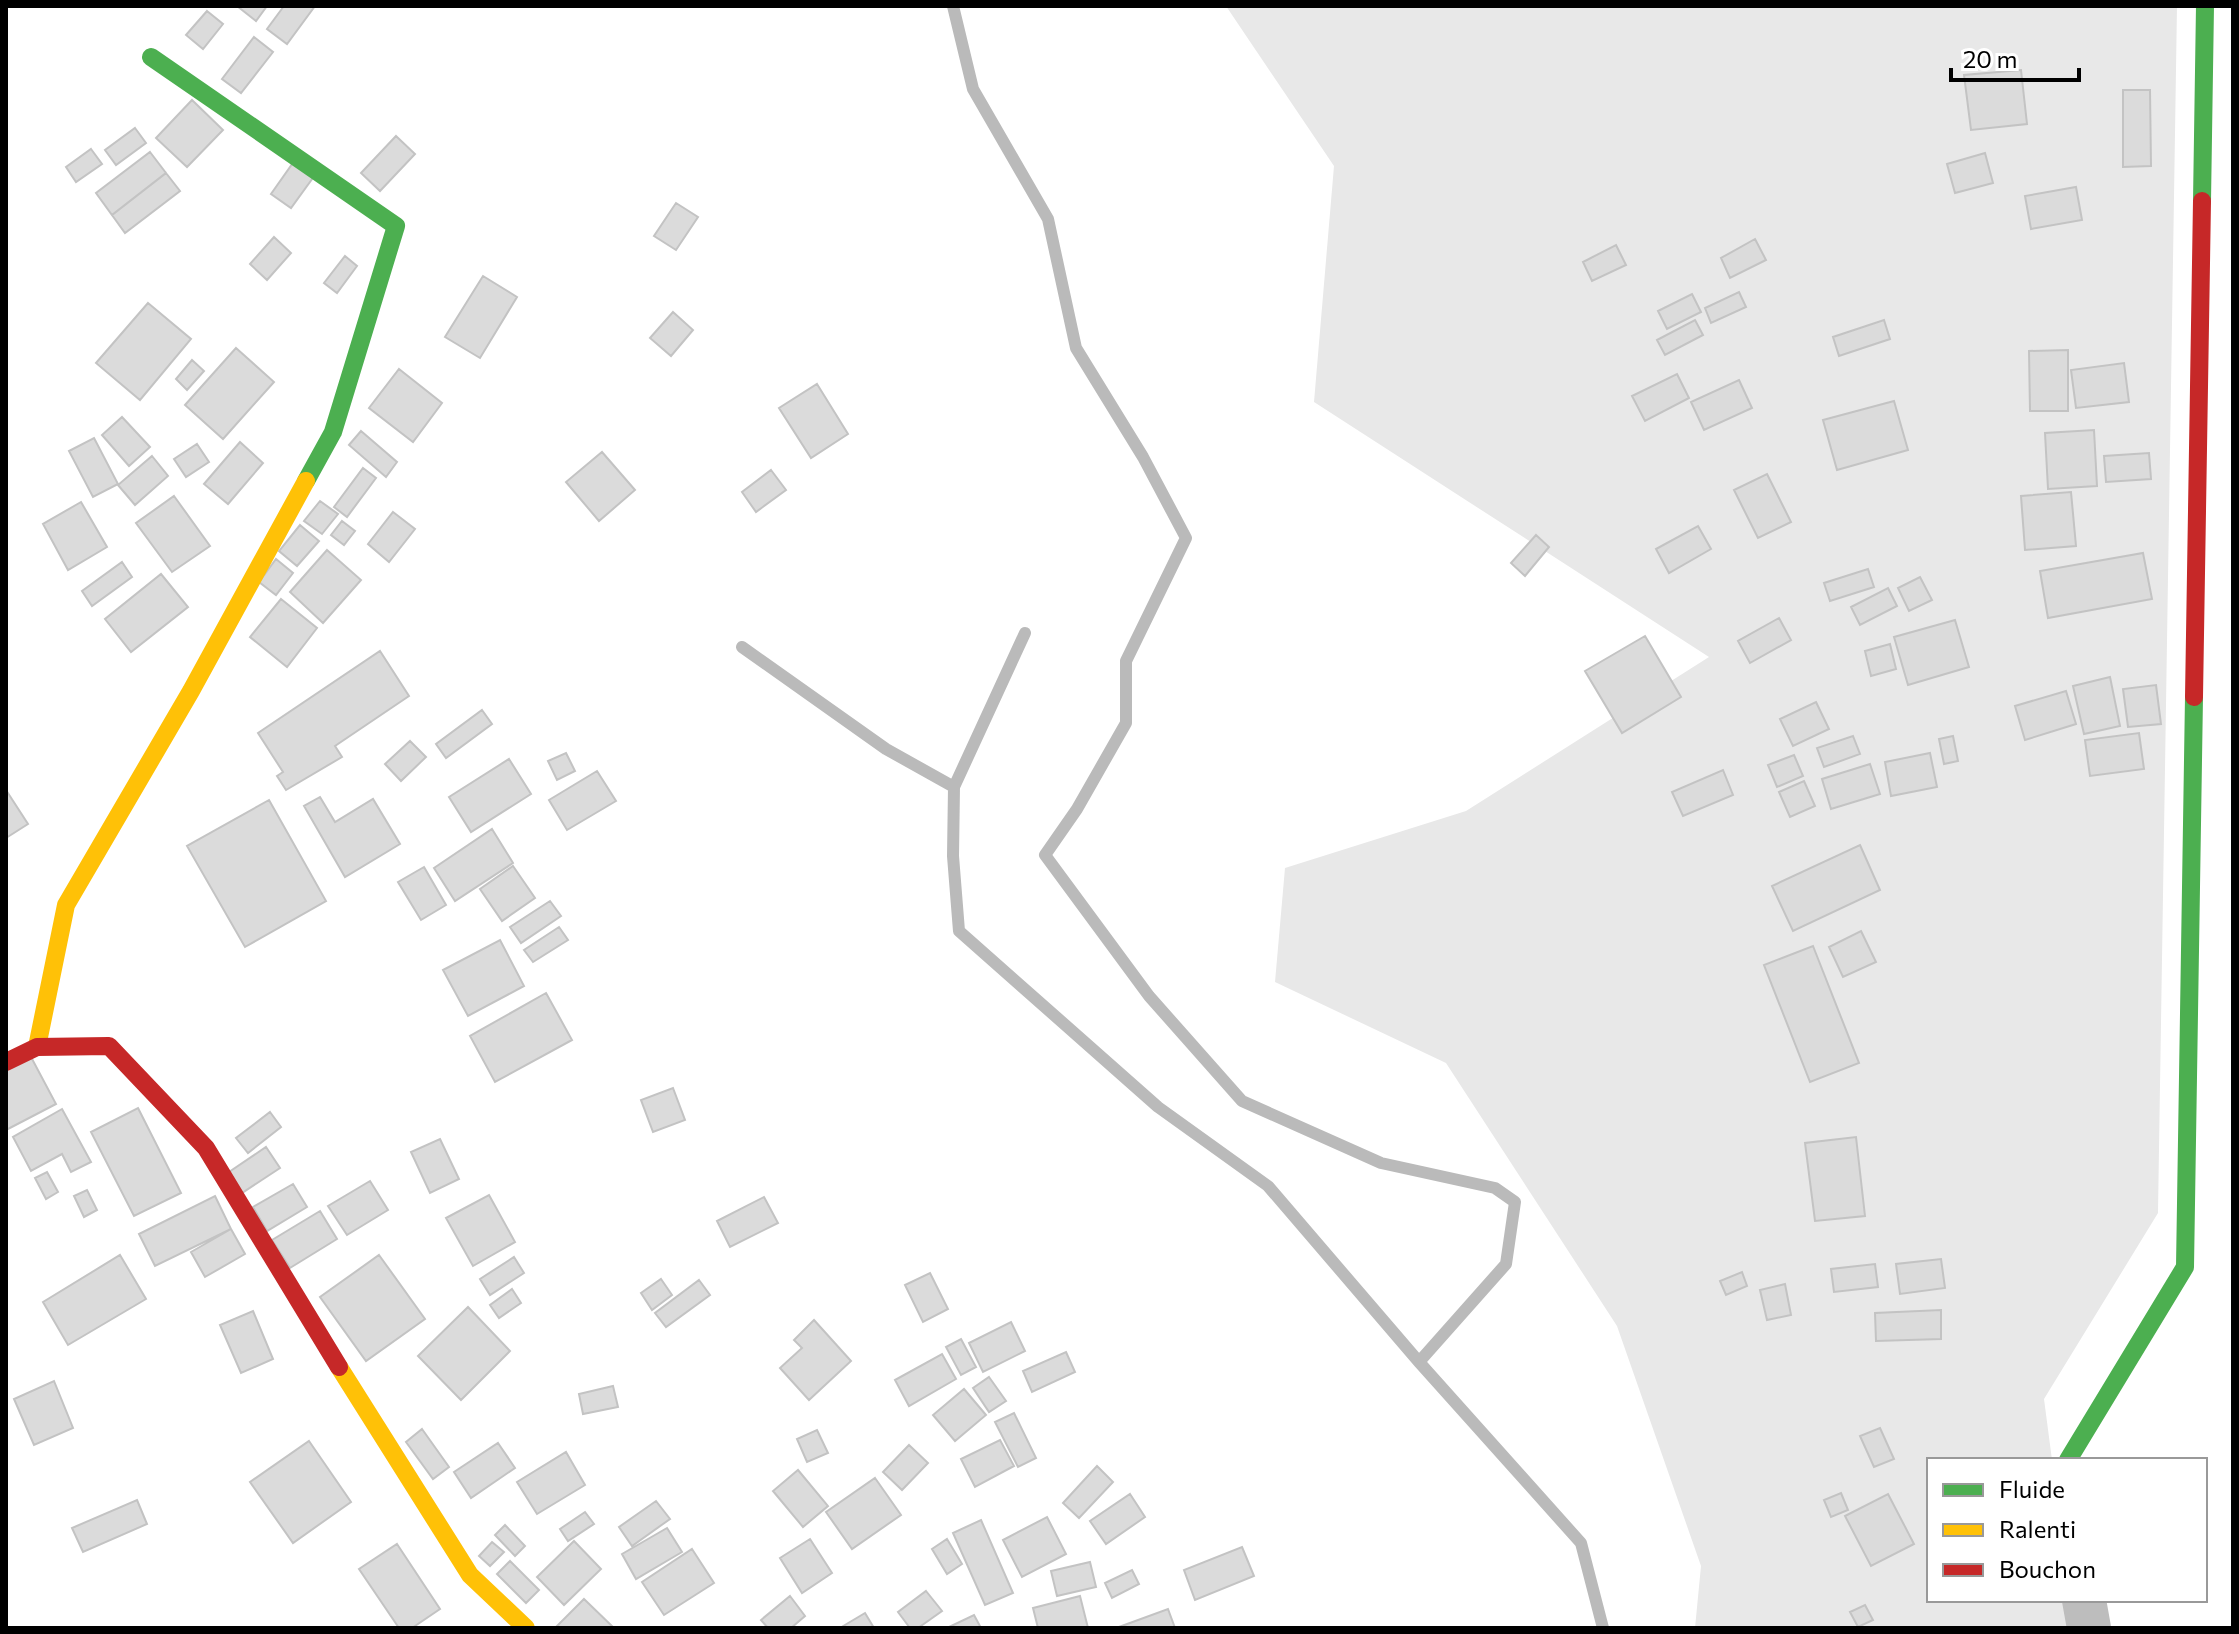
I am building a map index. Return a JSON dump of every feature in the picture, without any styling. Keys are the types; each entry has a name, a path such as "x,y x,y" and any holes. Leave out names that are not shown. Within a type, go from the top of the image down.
{"street":[{"path":"2069,1458 2185,1267 2205,6"},
{"path":"37,1047 66,905 191,691 333,432 396,226 151,57"},
{"path":"6,1062 37,1047 109,1046 206,1148 329,1352 470,1575 526,1628"},
{"path":"2084,1602 2089,1628"}],"shaded area":[{"path":"1226,6 2177,6 2158,1213 2044,1399 2052,1458 1927,1458 1927,1602 2071,1602 2074,1628 1695,1628 1701,1566 1617,1326 1446,1063 1275,982 1285,868 1466,811 1709,657 1314,402 1334,166"}],"building":[{"path":"237,6 267,6 256,21"},
{"path":"284,6 315,6 287,44 267,29"},
{"path":"207,11 223,24 203,49 186,35"},
{"path":"254,37 273,52 241,93 222,79"},
{"path":"2021,70 2027,124 1971,130 1964,75"},
{"path":"2123,90 2150,90 2151,166 2123,167"},
{"path":"192,100 223,130 187,167 156,138"},
{"path":"135,128 146,143 116,165 105,150"},
{"path":"396,136 415,154 380,191 361,173"},
{"path":"91,149 102,164 76,182 66,167"},
{"path":"150,152 166,173 112,215 96,193"},
{"path":"1985,153 1993,183 1955,193 1947,164"},
{"path":"295,160 315,175 291,208 271,194"},
{"path":"166,173 180,191 125,233 112,215"},
{"path":"2076,187 2082,220 2031,229 2025,196"},
{"path":"676,203 698,217 676,250 654,236"},
{"path":"274,237 291,253 267,280 250,264"},
{"path":"1755,239 1766,260 1730,278 1721,258"},
{"path":"1616,245 1626,265 1592,281 1583,262"},
{"path":"345,256 357,266 337,293 324,283"},
{"path":"483,276 517,297 480,358 445,337"},
{"path":"1739,292 1746,307 1711,323 1705,308"},
{"path":"1692,294 1701,312 1667,329 1658,311"},
{"path":"148,303 191,339 140,400 96,363"},
{"path":"673,312 693,330 671,356 650,338"},
{"path":"1695,320 1703,335 1665,355 1657,340"},
{"path":"1884,320 1890,339 1839,356 1833,337"},
{"path":"236,348 274,382 223,439 185,405"},
{"path":"2068,350 2068,411 2030,411 2029,351"},
{"path":"192,360 204,371 187,390 176,379"},
{"path":"2124,363 2129,402 2076,408 2071,370"},
{"path":"399,369 442,403 413,442 369,408"},
{"path":"1677,374 1689,398 1645,421 1632,396"},
{"path":"1739,380 1752,408 1704,430 1691,402"},
{"path":"817,384 848,434 811,458 779,408"},
{"path":"1894,401 1908,450 1837,470 1823,420"},
{"path":"122,417 150,447 129,466 102,435"},
{"path":"2094,430 2097,486 2048,489 2045,433"},
{"path":"361,431 397,462 386,477 349,445"},
{"path":"94,438 118,484 93,497 69,451"},
{"path":"240,442 263,463 228,504 204,484"},
{"path":"197,444 209,462 186,477 174,459"},
{"path":"602,452 635,490 599,521 566,482"},
{"path":"2149,453 2151,479 2106,482 2104,456"},
{"path":"152,456 168,476 135,505 118,485"},
{"path":"363,468 376,478 347,517 334,507"},
{"path":"771,470 786,490 756,512 742,492"},
{"path":"1767,474 1791,522 1758,538 1734,490"},
{"path":"2071,492 2076,546 2025,550 2021,496"},
{"path":"174,496 210,546 172,572 136,523"},
{"path":"320,501 338,514 322,534 304,521"},
{"path":"81,502 107,547 68,570 43,524"},
{"path":"393,512 415,529 389,562 368,544"},
{"path":"342,521 355,531 344,545 331,535"},
{"path":"300,525 319,541 297,566 279,551"},
{"path":"1698,526 1711,549 1669,573 1656,549"},
{"path":"1536,535 1549,547 1525,576 1511,563"},
{"path":"327,550 361,580 323,623 290,592"},
{"path":"2143,553 2152,599 2048,618 2040,571"},
{"path":"276,559 293,573 276,595 259,582"},
{"path":"122,562 132,577 92,606 82,591"},
{"path":"1868,569 1874,587 1830,601 1824,583"},
{"path":"161,574 188,607 131,652 105,619"},
{"path":"1920,577 1932,600 1909,611 1898,588"},
{"path":"1888,588 1897,606 1860,625 1851,607"},
{"path":"281,599 317,628 287,667 250,637"},
{"path":"1779,618 1791,640 1750,663 1738,641"},
{"path":"1955,620 1969,667 1908,685 1894,637"},
{"path":"1645,636 1681,697 1622,733 1585,671"},
{"path":"1890,644 1896,669 1871,676 1865,651"},
{"path":"380,651 409,696 335,746 342,757 286,790 277,776 283,772 258,733"},
{"path":"2110,677 2120,726 2084,734 2073,686"},
{"path":"2156,685 2161,724 2128,727 2123,689"},
{"path":"2066,691 2076,724 2025,740 2015,706"},
{"path":"1816,702 1829,729 1793,746 1780,719"},
{"path":"482,710 492,724 446,758 436,744"},
{"path":"2139,733 2144,769 2090,776 2085,740"},
{"path":"1853,736 1860,754 1824,767 1817,748"},
{"path":"1953,736 1958,761 1944,764 1939,739"},
{"path":"410,741 426,757 401,781 385,764"},
{"path":"566,753 575,771 557,780 548,761"},
{"path":"1930,753 1937,787 1891,796 1885,762"},
{"path":"1794,755 1803,776 1777,787 1768,765"},
{"path":"509,759 531,794 471,832 449,797"},
{"path":"1870,764 1880,794 1831,809 1822,779"},
{"path":"1723,770 1733,795 1683,816 1672,792"},
{"path":"597,771 616,801 567,830 549,800"},
{"path":"1804,781 1815,806 1790,817 1779,792"},
{"path":"6,790 28,824 6,838"},
{"path":"320,797 335,822 373,799 400,844 345,877 304,806"},
{"path":"269,800 326,901 245,947 187,846"},
{"path":"492,829 513,863 455,901 434,868"},
{"path":"1860,845 1880,890 1793,931 1772,886"},
{"path":"513,866 535,898 502,921 480,889"},
{"path":"424,867 446,905 421,920 398,882"},
{"path":"550,901 561,916 521,943 510,927"},
{"path":"559,927 568,940 533,962 524,950"},
{"path":"1861,931 1876,962 1843,977 1829,947"},
{"path":"500,940 524,986 468,1016 443,970"},
{"path":"1813,946 1859,1063 1810,1082 1764,965"},
{"path":"546,993 572,1040 495,1082 470,1036"},
{"path":"31,1057 56,1104 6,1130 6,1070"},
{"path":"673,1088 685,1120 653,1132 641,1100"},
{"path":"138,1108 181,1193 134,1216 91,1132"},
{"path":"62,1109 91,1162 71,1172 62,1154 31,1171 13,1137"},
{"path":"270,1112 281,1127 248,1153 236,1138"},
{"path":"1856,1137 1865,1216 1815,1221 1805,1143"},
{"path":"440,1139 459,1179 430,1193 411,1152"},
{"path":"266,1147 280,1168 242,1193 229,1172"},
{"path":"47,1172 58,1192 46,1199 35,1178"},
{"path":"370,1181 388,1210 347,1235 328,1206"},
{"path":"293,1184 307,1207 267,1231 253,1207"},
{"path":"87,1190 97,1210 84,1217 74,1196"},
{"path":"489,1195 515,1242 473,1266 446,1218"},
{"path":"215,1196 231,1229 155,1266 139,1234"},
{"path":"764,1197 778,1223 730,1247 717,1221"},
{"path":"320,1211 337,1239 290,1268 272,1240"},
{"path":"231,1229 245,1254 205,1277 191,1252"},
{"path":"120,1255 146,1299 68,1345 43,1302"},
{"path":"379,1255 425,1319 366,1361 320,1297"},
{"path":"514,1257 524,1273 490,1295 480,1279"},
{"path":"1941,1259 1945,1288 1900,1294 1896,1264"},
{"path":"1875,1264 1878,1287 1834,1292 1831,1269"},
{"path":"1742,1272 1747,1286 1726,1295 1720,1281"},
{"path":"930,1273 948,1309 923,1322 905,1285"},
{"path":"661,1279 672,1295 652,1310 641,1293"},
{"path":"699,1280 710,1295 666,1327 655,1313"},
{"path":"1785,1284 1791,1315 1767,1320 1760,1290"},
{"path":"512,1289 521,1303 499,1318 490,1305"},
{"path":"468,1307 510,1351 461,1400 418,1356"},
{"path":"1941,1310 1941,1339 1876,1341 1875,1313"},
{"path":"253,1311 273,1359 241,1373 220,1325"},
{"path":"814,1320 851,1361 809,1400 780,1368 802,1348 794,1340"},
{"path":"1011,1322 1025,1351 983,1372 969,1343"},
{"path":"961,1339 976,1367 961,1375 946,1347"},
{"path":"1066,1352 1075,1372 1032,1392 1023,1371"},
{"path":"942,1354 956,1379 909,1406 895,1380"},
{"path":"989,1377 1006,1401 989,1412 973,1388"},
{"path":"54,1381 73,1428 34,1445 14,1399"},
{"path":"613,1386 618,1407 583,1414 579,1394"},
{"path":"964,1389 986,1415 955,1441 933,1415"},
{"path":"1014,1413 1036,1458 1018,1467 995,1422"},
{"path":"1880,1428 1894,1459 1874,1467 1860,1436"},
{"path":"422,1429 449,1467 433,1479 406,1442"},
{"path":"817,1430 828,1453 807,1462 797,1439"},
{"path":"1000,1440 1014,1466 975,1487 961,1459"},
{"path":"309,1441 351,1502 293,1543 250,1482"},
{"path":"498,1443 515,1468 471,1498 454,1472"},
{"path":"909,1445 928,1463 902,1490 883,1472"},
{"path":"566,1452 585,1485 537,1514 517,1482"},
{"path":"1097,1466 1113,1482 1079,1518 1063,1503"},
{"path":"798,1470 828,1506 803,1527 773,1491"},
{"path":"875,1478 901,1515 852,1549 826,1512"},
{"path":"1841,1493 1848,1510 1831,1517 1824,1500"},
{"path":"1130,1494 1145,1517 1106,1544 1090,1521"},
{"path":"1888,1494 1914,1544 1871,1566 1845,1516"},
{"path":"137,1500 147,1524 83,1552 72,1528"},
{"path":"656,1501 670,1519 632,1546 619,1527"},
{"path":"585,1512 594,1524 568,1541 560,1529"},
{"path":"1047,1517 1066,1554 1022,1577 1003,1540"},
{"path":"981,1520 1013,1593 985,1605 953,1533"},
{"path":"505,1525 525,1546 515,1556 495,1535"},
{"path":"667,1528 682,1552 636,1579 622,1554"},
{"path":"810,1539 832,1573 802,1593 780,1558"},
{"path":"947,1539 962,1564 947,1574 932,1549"},
{"path":"574,1541 601,1569 564,1605 537,1577"},
{"path":"492,1542 504,1552 490,1566 479,1556"},
{"path":"397,1544 440,1609 412,1628 399,1628 359,1569"},
{"path":"1242,1547 1254,1576 1195,1600 1184,1570"},
{"path":"692,1549 714,1583 664,1615 642,1582"},
{"path":"510,1561 539,1590 526,1603 497,1574"},
{"path":"1090,1562 1096,1587 1057,1596 1051,1571"},
{"path":"1132,1570 1139,1584 1112,1598 1105,1583"},
{"path":"926,1591 942,1611 918,1628 910,1628 898,1612"},
{"path":"790,1596 805,1616 791,1628 768,1628 761,1620"},
{"path":"1080,1596 1088,1628 1038,1628 1033,1608"},
{"path":"584,1599 614,1628 555,1628"},
{"path":"1865,1605 1873,1620 1858,1627 1850,1612"},
{"path":"1168,1609 1175,1628 1119,1627"},
{"path":"865,1613 874,1628 840,1628"},
{"path":"974,1615 981,1628 947,1628"}],"waterway":[{"path":"953,6 973,89 1048,219 1076,348 1143,457 1186,538 1126,661 1126,723 1077,809 1045,855 1149,996 1242,1101 1381,1163 1495,1188 1515,1202 1506,1264 1419,1362"},
{"path":"1025,633 954,787 953,856 959,931 1158,1107 1268,1186 1419,1362 1581,1543 1603,1628"},
{"path":"742,647 886,749 954,787"}],"traffic: fast":[{"path":"2202,201 2205,6"},
{"path":"151,57 396,226 333,432 306,481"},
{"path":"2069,1458 2185,1267 2194,697"}],"traffic: slow":[{"path":"37,1047 66,905 191,691 306,481"},
{"path":"339,1367 470,1575 526,1628"}],"traffic: jam":[{"path":"2194,697 2202,201"},
{"path":"6,1062 37,1047 109,1046 206,1148 339,1367"}]}
